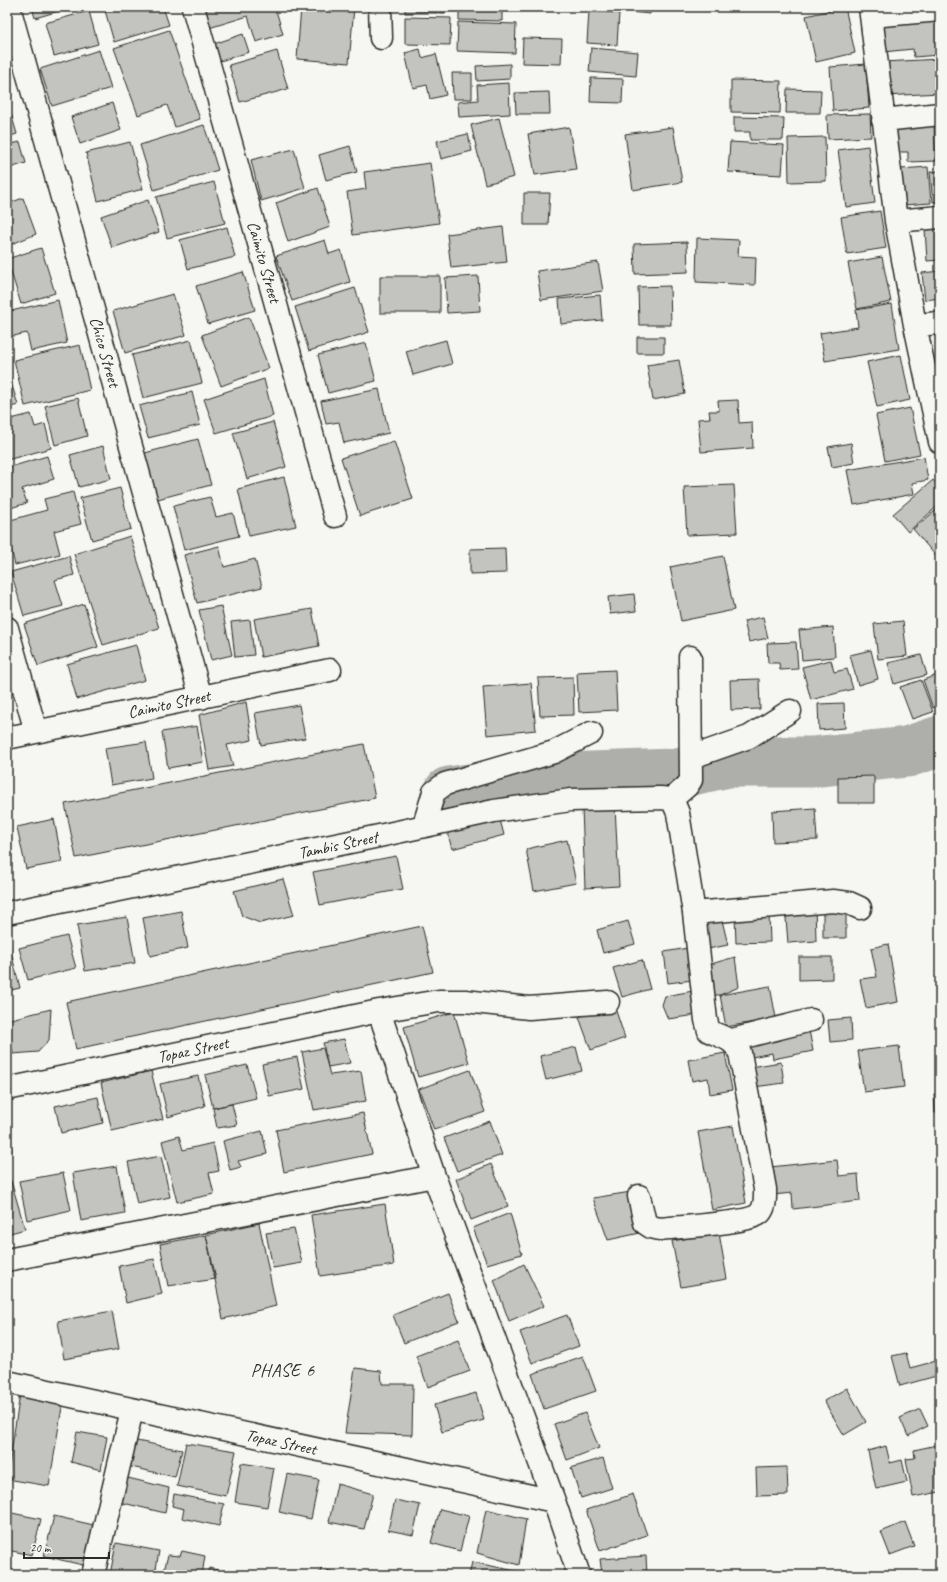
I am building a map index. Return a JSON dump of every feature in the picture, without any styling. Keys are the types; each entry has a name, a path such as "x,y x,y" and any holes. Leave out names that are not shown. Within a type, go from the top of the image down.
{"street":[{"name":"Chico Street","path":"9,7 201,698"},
{"name":"Caimito Street","path":"193,7 334,516"},
{"path":"380,7 381,38"},
{"path":"939,436 915,325 896,221 870,11 940,10"},
{"path":"883,120 940,114"},
{"path":"896,221 940,217"},
{"path":"915,325 940,323"},
{"path":"7,628 36,732"},
{"path":"639,1196 645,1223 651,1227 660,1229 746,1220 759,1214 764,1204 764,1189 740,1053 732,1040 709,1031 694,913 678,813 672,799 687,786 691,780 690,657"},
{"name":"Caimito Street","path":"7,738 330,670"},
{"path":"692,757 749,737 790,711"},
{"path":"424,825 434,792 445,784 554,752 591,733"},
{"name":"Tambis Street","path":"7,914 494,811 571,800 672,799"},
{"path":"694,913 833,901 849,902 860,908"},
{"name":"Topaz Street","path":"7,1090 379,1011 439,1001 465,1001 529,1008 608,1002"},
{"path":"379,1011 434,1176 554,1501 579,1575"},
{"path":"732,1040 811,1020"},
{"path":"7,1260 434,1176"},
{"name":"Topaz Street","path":"7,1382 554,1501"},
{"path":"93,1575 132,1410"}],"building":[{"path":"32,7 73,7 35,18"},
{"path":"104,7 163,7 169,25 114,42"},
{"path":"202,7 275,7 283,34 256,42 248,16 209,28"},
{"path":"301,7 354,7 349,63 297,59"},
{"path":"405,7 445,7 445,13 405,13"},
{"path":"459,7 502,7 502,21 459,20"},
{"path":"583,7 651,7 650,14"},
{"path":"845,7 855,53 816,62 806,16"},
{"path":"89,11 98,44 54,56 45,23"},
{"path":"589,11 619,13 617,45 587,43"},
{"path":"405,17 451,18 450,45 405,44"},
{"path":"937,20 939,55 914,57 913,49 883,52 881,24"},
{"path":"458,22 516,24 515,53 457,51"},
{"path":"169,30 200,119 175,127 167,105 138,115 114,48"},
{"path":"243,34 249,52 217,62 211,45"},
{"path":"523,38 562,39 561,64 522,63"},
{"path":"591,48 638,52 636,76 589,72"},
{"path":"420,49 422,58 436,54 446,95 430,99 427,85 413,88 405,53"},
{"path":"99,50 111,88 52,106 40,69"},
{"path":"277,51 288,89 240,102 229,65"},
{"path":"940,59 940,93 885,96 883,62"},
{"path":"510,64 510,79 477,81 476,66"},
{"path":"866,64 869,108 833,111 830,67"},
{"path":"452,73 472,73 472,99 453,99"},
{"path":"591,78 623,79 622,103 590,102"},
{"path":"731,80 781,81 780,113 731,112"},
{"path":"509,83 510,114 459,117 458,102 478,100 477,85"},
{"path":"787,89 821,90 820,113 786,113"},
{"path":"549,92 550,114 516,114 515,93"},
{"path":"7,100 17,134 7,137"},
{"path":"112,103 121,130 80,144 71,117"},
{"path":"870,114 871,137 828,139 827,115"},
{"path":"734,117 784,118 783,140 750,140 750,132 734,132"},
{"path":"499,118 514,177 485,184 471,125"},
{"path":"204,125 218,170 154,190 140,145"},
{"path":"934,126 936,161 908,162 908,152 893,152 892,128"},
{"path":"569,127 576,169 535,175 528,134"},
{"path":"673,127 682,182 633,190 625,134"},
{"path":"468,134 472,151 441,159 437,141"},
{"path":"825,137 826,181 789,182 788,138"},
{"path":"20,142 26,163 7,169 7,145"},
{"path":"130,142 143,189 98,201 86,153"},
{"path":"730,142 784,145 782,175 728,172"},
{"path":"350,146 357,172 326,180 319,155"},
{"path":"868,146 875,203 846,207 838,150"},
{"path":"294,149 305,188 261,201 251,160"},
{"path":"430,163 439,223 353,235 347,192 366,189 364,172"},
{"path":"928,167 931,203 904,205 901,169"},
{"path":"940,171 940,202 933,202 930,172"},
{"path":"214,182 225,223 167,238 156,197"},
{"path":"318,188 330,227 288,242 276,203"},
{"path":"524,193 550,193 548,225 524,225"},
{"path":"23,198 36,234 7,246 7,204"},
{"path":"148,200 159,232 112,248 101,216"},
{"path":"880,211 886,248 847,254 841,217"},
{"path":"227,227 235,257 188,269 180,240"},
{"path":"503,227 507,262 451,268 447,234"},
{"path":"940,228 940,260 927,261 925,229"},
{"path":"697,238 739,240 738,256 756,257 755,285 696,282"},
{"path":"325,240 329,254 341,250 350,282 292,301 276,256"},
{"path":"687,242 688,272 635,274 634,244"},
{"path":"41,248 55,293 21,304 7,259"},
{"path":"882,257 891,302 857,309 848,263"},
{"path":"598,262 603,291 541,300 537,271"},
{"path":"940,271 940,298 925,300 922,273"},
{"path":"243,272 255,310 208,324 196,286"},
{"path":"380,276 440,276 440,313 380,313"},
{"path":"478,276 480,311 447,313 445,278"},
{"path":"670,286 671,325 639,325 638,287"},
{"path":"355,288 369,332 309,351 295,307"},
{"path":"173,294 186,335 125,353 113,311"},
{"path":"600,295 602,320 561,324 559,299"},
{"path":"58,300 67,343 31,351 27,333 9,337 7,312"},
{"path":"892,304 899,349 825,361 820,333 858,327 856,310"},
{"path":"249,317 269,368 221,386 202,335"},
{"path":"936,336 940,336 940,368 938,369"},
{"path":"637,337 664,337 664,353 637,353"},
{"path":"191,340 202,383 143,398 132,355"},
{"path":"446,340 452,364 413,375 406,351"},
{"path":"366,343 376,381 328,393 318,355"},
{"path":"80,345 90,390 25,406 14,360"},
{"path":"901,355 910,400 877,407 867,362"},
{"path":"679,360 685,394 653,400 647,365"},
{"path":"7,369 18,405 7,408"},
{"path":"264,379 273,416 216,433 204,399"},
{"path":"379,389 389,433 344,443 339,422 326,424 321,401"},
{"path":"192,392 200,425 148,438 139,406"},
{"path":"78,398 87,436 55,445 45,406"},
{"path":"738,400 739,423 752,422 753,448 701,452 698,419 710,418 709,411 719,411 718,401"},
{"path":"910,408 920,454 885,461 876,415"},
{"path":"31,414 35,427 45,424 51,448 7,460 7,420"},
{"path":"273,422 286,467 247,479 233,433"},
{"path":"198,439 211,485 154,500 141,454"},
{"path":"394,441 413,499 360,516 341,458"},
{"path":"851,443 854,463 832,467 828,447"},
{"path":"103,446 111,479 79,487 70,455"},
{"path":"47,456 54,479 22,489 27,503 7,509 7,468"},
{"path":"924,457 928,480 912,483 914,494 854,505 847,470"},
{"path":"284,477 296,526 249,536 238,489"},
{"path":"933,480 940,488 940,504 908,532 893,514"},
{"path":"734,485 737,533 687,535 684,487"},
{"path":"120,488 131,529 92,540 80,498"},
{"path":"73,492 81,524 54,531 60,554 15,565 7,533 7,521 47,510 44,499"},
{"path":"210,497 216,517 233,513 239,536 184,550 173,506"},
{"path":"940,507 940,561 913,529"},
{"path":"130,536 159,628 103,645 74,554"},
{"path":"219,546 224,567 255,559 262,587 197,603 184,555"},
{"path":"505,548 506,573 470,574 470,549"},
{"path":"69,556 74,575 55,580 63,606 24,616 11,572"},
{"path":"723,556 734,610 681,621 670,567"},
{"path":"634,594 636,611 610,614 608,597"},
{"path":"84,604 98,647 38,666 24,624"},
{"path":"221,606 232,655 211,660 199,610"},
{"path":"312,609 319,646 261,657 254,619"},
{"path":"763,617 768,638 749,642 744,621"},
{"path":"250,620 254,655 235,657 231,622"},
{"path":"903,621 907,656 878,659 874,624"},
{"path":"833,627 835,657 802,660 799,630"},
{"path":"796,642 798,669 780,670 779,663 768,663 767,643"},
{"path":"136,645 145,680 77,699 67,664"},
{"path":"871,650 878,679 858,685 850,655"},
{"path":"921,655 927,675 894,684 888,663"},
{"path":"831,660 834,672 847,669 853,689 811,700 802,667"},
{"path":"615,670 617,710 579,712 577,672"},
{"path":"940,674 940,705 933,708 923,680"},
{"path":"573,677 574,715 540,716 538,678"},
{"path":"759,679 760,709 731,710 730,680"},
{"path":"921,680 933,712 912,719 900,687"},
{"path":"531,683 536,730 487,735 483,687"},
{"path":"246,702 252,740 227,745 233,766 209,770 199,715"},
{"path":"844,703 845,728 819,730 818,704"},
{"path":"299,705 305,738 261,745 255,713"},
{"path":"197,726 203,762 168,768 162,732"},
{"path":"146,742 152,778 111,785 105,748"},
{"path":"364,744 375,798 76,858 65,804"},
{"path":"874,776 874,803 838,803 838,777"},
{"path":"615,806 619,886 585,888 582,808"},
{"path":"815,808 817,840 773,842 772,811"},
{"path":"498,812 504,835 452,849 446,827"},
{"path":"54,819 62,862 26,869 17,827"},
{"path":"567,840 576,883 534,891 526,849"},
{"path":"396,856 403,889 320,905 313,872"},
{"path":"283,879 294,915 260,923 242,916 234,891"},
{"path":"815,904 816,941 788,943 785,906"},
{"path":"823,906 846,906 846,938 823,938"},
{"path":"181,911 188,948 150,956 143,918"},
{"path":"769,914 770,942 736,943 735,916"},
{"path":"721,916 728,945 708,949 701,920"},
{"path":"127,917 135,963 85,971 77,925"},
{"path":"628,921 635,944 603,953 597,930"},
{"path":"422,926 433,972 76,1049 66,1002"},
{"path":"7,936 20,988 7,991"},
{"path":"67,936 76,968 28,980 19,948"},
{"path":"888,944 898,1002 866,1008 860,979 877,977 871,948"},
{"path":"688,948 693,980 668,983 664,952"},
{"path":"735,957 739,987 720,995 712,995 704,966"},
{"path":"799,957 832,957 832,979 799,980"},
{"path":"642,960 650,989 622,997 613,968"},
{"path":"770,986 776,1018 726,1027 720,995"},
{"path":"693,991 696,1015 668,1019 662,1005 665,996"},
{"path":"614,1005 625,1038 591,1050 579,1017"},
{"path":"51,1009 49,1040 38,1052 13,1054 7,1020"},
{"path":"454,1012 469,1063 418,1077 404,1027"},
{"path":"851,1018 852,1040 830,1042 828,1020"},
{"path":"809,1030 813,1051 773,1059 772,1053 747,1058 744,1042"},
{"path":"344,1039 350,1063 328,1067 323,1043"},
{"path":"899,1046 904,1087 864,1092 858,1051"},
{"path":"576,1047 582,1071 546,1080 540,1056"},
{"path":"323,1048 330,1075 361,1071 366,1101 314,1110 302,1052"},
{"path":"725,1053 732,1090 710,1094 708,1078 692,1081 688,1060"},
{"path":"297,1057 304,1089 269,1096 262,1064"},
{"path":"781,1062 784,1083 754,1087 751,1067"},
{"path":"247,1065 256,1098 213,1108 205,1075"},
{"path":"470,1070 485,1112 434,1130 419,1089"},
{"path":"151,1071 163,1119 112,1131 101,1083"},
{"path":"198,1076 205,1106 168,1117 160,1084"},
{"path":"934,1094 940,1094 940,1113 935,1113"},
{"path":"98,1097 103,1123 61,1133 55,1106"},
{"path":"232,1104 237,1125 217,1128 213,1108"},
{"path":"363,1113 372,1154 284,1172 276,1130"},
{"path":"490,1121 502,1155 457,1171 444,1138"},
{"path":"7,1125 12,1151 7,1152"},
{"path":"733,1126 746,1203 712,1210 698,1132"},
{"path":"262,1131 267,1154 238,1161 241,1167 230,1170 223,1141"},
{"path":"179,1136 183,1150 213,1143 219,1171 209,1173 214,1194 177,1202 162,1141"},
{"path":"161,1156 170,1197 137,1204 128,1162"},
{"path":"837,1160 839,1176 858,1174 860,1201 793,1209 792,1193 773,1195 770,1167"},
{"path":"491,1164 508,1206 471,1220 456,1179"},
{"path":"117,1166 125,1213 81,1221 73,1173"},
{"path":"63,1173 71,1210 27,1220 19,1181"},
{"path":"11,1181 25,1229 7,1234 7,1182"},
{"path":"631,1192 640,1233 608,1240 593,1198"},
{"path":"385,1204 394,1265 320,1276 311,1215"},
{"path":"510,1213 522,1254 487,1264 473,1228"},
{"path":"259,1223 276,1306 223,1319 206,1235"},
{"path":"294,1229 302,1263 273,1268 266,1233"},
{"path":"719,1233 727,1279 681,1287 672,1241"},
{"path":"206,1235 216,1279 168,1286 160,1244"},
{"path":"154,1259 162,1294 126,1303 119,1266"},
{"path":"524,1264 544,1306 509,1321 494,1280"},
{"path":"448,1293 459,1321 404,1343 393,1315"},
{"path":"112,1311 119,1349 64,1359 58,1321"},
{"path":"567,1315 579,1346 532,1363 520,1332"},
{"path":"458,1340 470,1371 428,1387 416,1356"},
{"path":"906,1353 910,1368 940,1360 940,1375 900,1386 892,1356"},
{"path":"583,1356 596,1391 544,1409 532,1374"},
{"path":"355,1368 381,1371 382,1384 413,1384 412,1435 345,1433"},
{"path":"847,1388 866,1422 844,1435 824,1401"},
{"path":"476,1393 484,1420 442,1432 434,1405"},
{"path":"20,1394 63,1401 49,1486 7,1479"},
{"path":"920,1409 928,1426 908,1436 900,1418"},
{"path":"585,1413 599,1448 567,1460 554,1424"},
{"path":"77,1432 107,1437 101,1470 71,1462"},
{"path":"132,1440 182,1450 175,1477 127,1466"},
{"path":"186,1443 236,1451 226,1496 177,1486"},
{"path":"937,1445 940,1461 940,1492 913,1497 906,1459 915,1458 914,1450"},
{"path":"886,1446 890,1463 902,1460 907,1482 876,1489 868,1451"},
{"path":"603,1458 612,1488 581,1498 571,1468"},
{"path":"241,1463 274,1468 267,1507 235,1502"},
{"path":"787,1467 788,1495 757,1496 756,1468"},
{"path":"287,1474 319,1480 311,1519 279,1512"},
{"path":"124,1477 169,1488 165,1513 119,1502"},
{"path":"337,1484 373,1494 364,1529 329,1522"},
{"path":"174,1494 224,1504 219,1526 182,1518 184,1509 172,1506"},
{"path":"633,1494 647,1535 600,1551 586,1510"},
{"path":"395,1500 420,1505 413,1535 388,1530"},
{"path":"440,1509 469,1516 460,1551 431,1543"},
{"path":"486,1509 526,1519 519,1565 477,1553"},
{"path":"7,1512 41,1519 32,1555 7,1550"},
{"path":"54,1516 98,1526 87,1566 44,1556"},
{"path":"905,1522 914,1546 890,1555 881,1532"},
{"path":"116,1543 159,1551 155,1575 110,1575"},
{"path":"182,1551 205,1556 202,1575 163,1575 168,1555 180,1556"},
{"path":"646,1556 647,1575 602,1575 600,1559"},
{"path":"472,1562 535,1575 469,1575"},
{"path":"209,1568 239,1575 207,1575"},
{"path":"321,1569 350,1575 319,1575"}],"waterway":[{"path":"449,792 537,779 673,774 728,762 812,762 907,752 940,741"}],"district":[{"name":"PHASE 6","path":"283,1370"}]}
